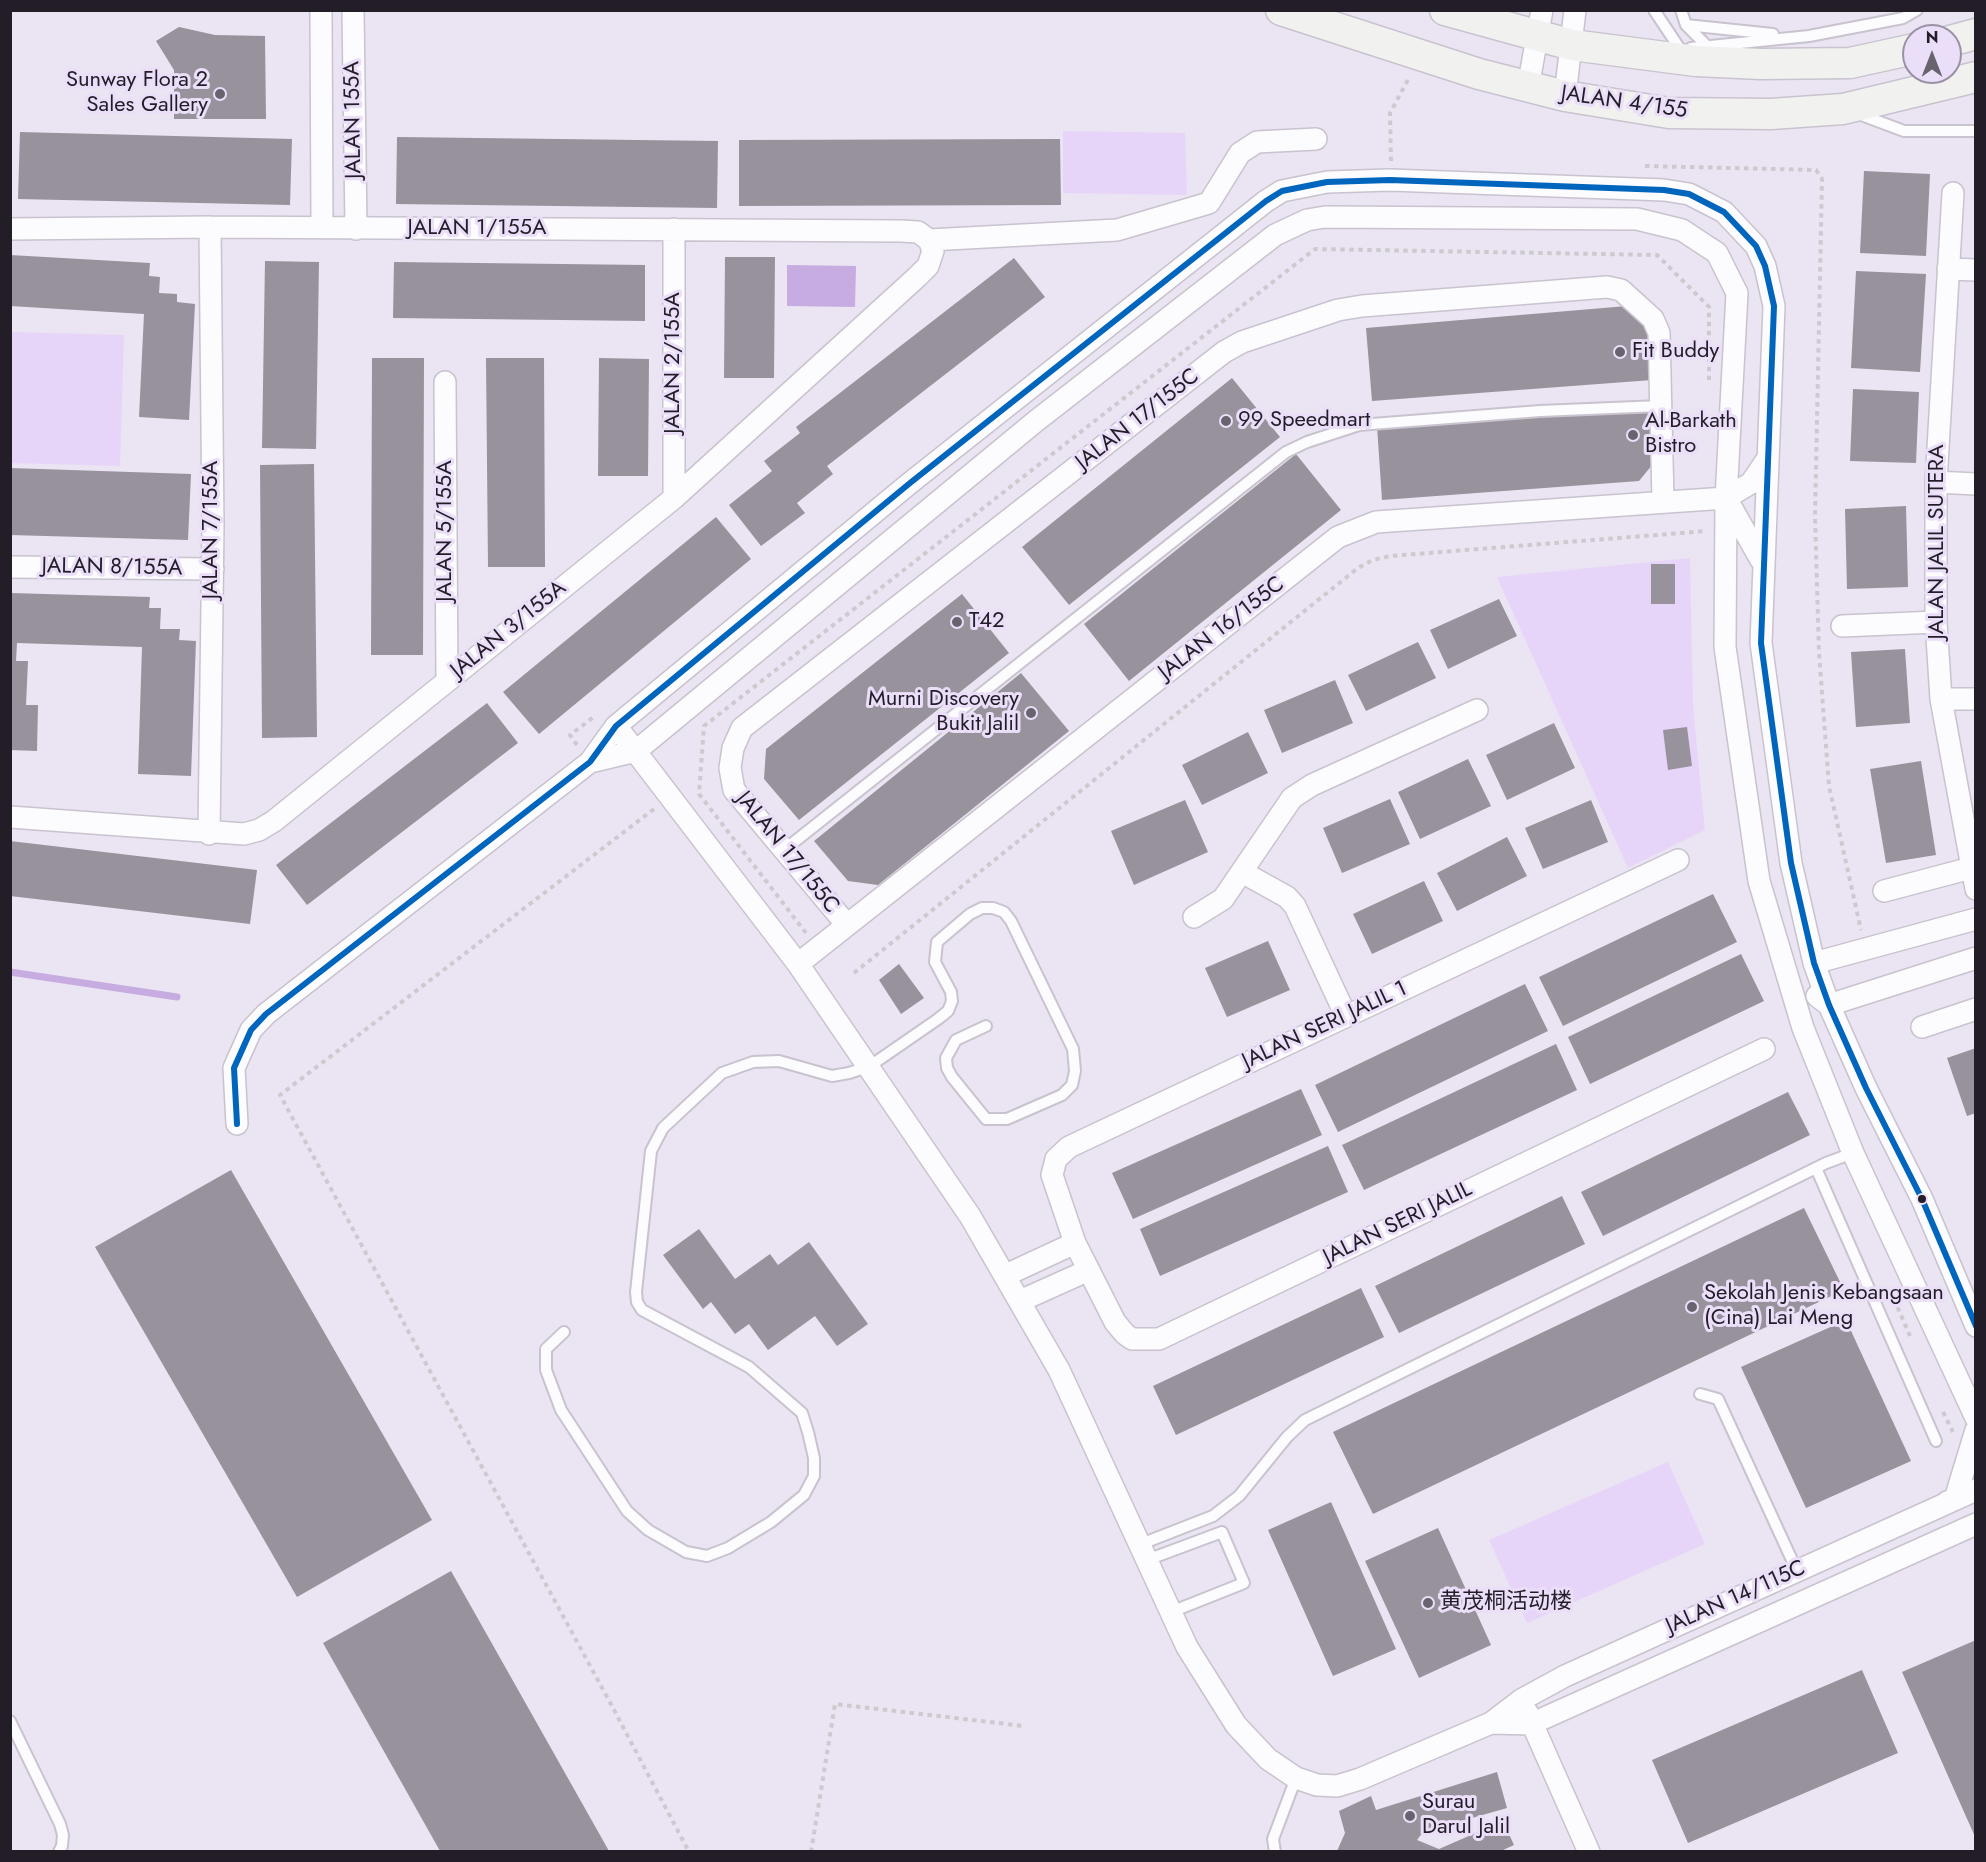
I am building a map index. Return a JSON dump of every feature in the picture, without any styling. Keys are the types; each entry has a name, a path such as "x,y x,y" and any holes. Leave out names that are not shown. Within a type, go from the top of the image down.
{"street":[{"name":"JALAN 155A","path":"321,10 322,228"},
{"name":"JALAN 155A","path":"353,10 356,229"},
{"name":"JALAN 4/155","path":"1281,10 1425,58 1528,87 1565,96 1669,113 1771,114 1843,109 1976,77"},
{"path":"1445,10 1540,24 1572,45 1640,55 1693,52 1761,64 1850,63 1902,52"},
{"path":"1565,96 1575,10"},
{"path":"1528,87 1540,24"},
{"path":"931,246 1117,230 1209,203 1240,153 1257,142 1316,139"},
{"path":"237,1124 234,1068 251,1030 266,1014 590,762 616,726 910,483 1266,201 1282,191 1327,182 1390,180 1664,190 1689,195 1724,212 1756,246 1771,288 1774,306 1766,461 1761,643 1774,752 1791,862 1814,963 1828,1005 1866,1088 1922,1200 1976,1326"},
{"name":"JALAN JALIL SUTERA","path":"1953,193 1936,482 1936,622 1941,699 1976,889"},
{"path":"590,762 636,751 1036,421 1275,235 1307,220 1325,217 1636,219 1682,230 1701,240 1717,253 1737,293 1726,498 1725,647 1759,881 1803,1028 1852,1153 1976,1418"},
{"name":"JALAN 1/155A","path":"10,229 210,227 901,231 918,232 931,246"},
{"name":"JALAN 7/155A","path":"209,834 213,569 210,227"},
{"name":"JALAN 2/155A","path":"674,229 674,498"},
{"name":"JALAN 3/155A","path":"10,817 209,834 244,834 259,830 274,821 674,498 917,277 927,266 931,246"},
{"path":"1948,269 1976,270"},
{"name":"JALAN 17/155C","path":"847,925 734,790 730,768 733,748 742,728 1224,352 1242,342 1338,310 1362,306 1607,287 1621,290 1653,320 1659,333 1663,501"},
{"name":"JALAN 5/155A","path":"445,382 447,681"},
{"path":"1726,498 1751,483 1766,461"},
{"path":"1936,482 1976,484"},
{"path":"1726,498 1763,564"},
{"name":"JALAN 16/155C","path":"798,964 1338,537 1376,522 1726,498"},
{"name":"JALAN 8/155A","path":"10,567 213,569"},
{"path":"1842,626 1936,622"},
{"path":"1941,699 1976,699"},
{"path":"1194,917 1223,899 1292,798 1312,785 1477,710"},
{"path":"616,726 798,964 870,1066 1006,1275 1059,1370 1187,1647 1236,1725 1268,1759 1296,1778 1317,1785 1327,1785 1359,1779 1491,1723 1531,1724"},
{"name":"JALAN SERI JALIL 1","path":"1075,1243 1052,1175 1056,1159 1069,1147 1678,860"},
{"path":"1884,891 1971,868"},
{"path":"1242,872 1287,897 1295,906 1346,1016"},
{"path":"1814,963 1976,919"},
{"path":"1828,1005 1976,958"},
{"path":"1803,1028 1814,963"},
{"path":"1785,969 1828,1005"},
{"path":"1922,1026 1976,1010"},
{"name":"JALAN SERI JALIL","path":"1075,1243 1115,1322 1125,1334 1132,1339 1160,1338 1764,1049"},
{"path":"1006,1275 1075,1243"},
{"path":"1020,1301 1089,1270"},
{"path":"1936,1508 1955,1499 1976,1430"},
{"name":"JALAN 14/115C","path":"1491,1723 1521,1700 1565,1676 1976,1490"},
{"name":"JALAN 14/115C","path":"1531,1724 1976,1524"},
{"path":"1953,1534 1976,1535"},
{"path":"1521,1700 1589,1851"}],"lane":[{"path":"1654,10 1693,52"},
{"path":"1681,10 1693,52"},
{"path":"1877,23 1888,10"},
{"path":"1693,52 1809,36 1903,18 1917,10"},
{"path":"1686,25 1735,32 1809,36"},
{"path":"1843,109 1904,131 1976,131"},
{"path":"784,850 1286,452 1307,442 1359,425 1540,411 1660,406"},
{"path":"564,1332 546,1349 546,1370 561,1410 627,1512 648,1530 686,1552 707,1556 728,1548 771,1522 804,1495 814,1476 814,1458 802,1413 749,1367 642,1310 637,1302 636,1292 651,1151 663,1128 722,1073 753,1062 779,1061 832,1076 870,1066 948,1011 951,992 936,962 934,951 937,942 970,914 982,908 993,908 1004,912 1011,921 1073,1049 1075,1071 1072,1085 1062,1095 1007,1119 986,1119 952,1077 947,1068 946,1058 956,1040 986,1026"},
{"path":"1144,1552 1213,1516 1239,1496 1287,1437 1305,1420 1816,1168 1852,1153"},
{"path":"1816,1168 1936,1442"},
{"path":"1700,1395 1718,1399 1797,1571"},
{"path":"1144,1552 1222,1532 1244,1583 1171,1612"},
{"path":"10,1721 60,1824 63,1835 62,1846 58,1851"},
{"path":"1275,1851 1273,1839 1296,1778"}],"path":[{"path":"1390,180 1390,113 1403,86 1425,58"},
{"path":"818,948 699,794 704,726 1315,249 1657,255 1709,307 1709,391"},
{"path":"854,973 1358,568 1373,560 1390,556 1708,531"},
{"path":"670,796 280,1095 614,1708 689,1851"},
{"path":"811,1851 835,1704 1024,1726"}],"shaded area":[{"path":"1063,131 1185,133 1187,195 1063,193"},
{"path":"787,265 856,266 855,307 787,306"},
{"path":"11,332 124,335 120,466 11,463"},
{"path":"1690,558 1693,706 1705,830 1628,868 1497,577"},
{"path":"1668,1462 1705,1544 1527,1623 1489,1540"}],"building":[{"name":"Sunway Flora 2 Sales Gallery","path":"179,27 215,35 265,36 266,119 174,119 174,70 156,41"},
{"path":"20,132 292,139 290,205 18,199"},
{"path":"397,137 718,141 717,208 396,204"},
{"path":"1060,139 1061,205 739,206 739,140"},
{"path":"1864,171 1930,174 1926,256 1860,253"},
{"path":"10,255 150,263 149,276 160,277 159,293 177,294 177,302 195,304 189,420 139,417 144,314 10,306"},
{"path":"725,257 775,257 774,378 724,378"},
{"path":"1014,258 1045,297 827,466 833,474 797,503 805,513 761,546 729,505 772,471 764,461 800,433 796,427"},
{"path":"265,261 319,262 316,449 262,448"},
{"path":"394,262 645,265 645,321 393,318"},
{"path":"1856,271 1926,274 1920,372 1851,368"},
{"path":"1627,306 1648,323 1652,380 1372,401 1366,328"},
{"path":"372,358 424,358 423,655 371,655"},
{"path":"486,358 544,358 545,567 488,567"},
{"path":"599,358 649,359 648,476 598,476"},
{"path":"1232,378 1280,437 1069,605 1022,547"},
{"path":"1853,389 1919,392 1916,463 1850,461"},
{"path":"1652,407 1657,459 1639,481 1382,500 1377,426"},
{"path":"1296,454 1341,510 1129,681 1084,624"},
{"path":"314,464 317,737 262,738 260,465"},
{"path":"10,468 191,474 188,540 10,535"},
{"path":"1906,506 1908,587 1847,589 1845,509"},
{"path":"716,517 751,559 539,734 503,692"},
{"path":"1651,564 1675,564 1675,604 1651,604"},
{"path":"10,593 150,597 149,608 161,608 160,629 180,629 179,640 196,641 191,776 138,774 142,647 17,643 16,661 28,661 26,705 38,705 37,751 10,750"},
{"path":"962,594 1009,653 799,820 764,779 766,749"},
{"path":"1499,599 1517,636 1448,669 1430,630"},
{"path":"1418,642 1436,678 1366,711 1348,675"},
{"path":"1905,649 1910,723 1856,727 1851,652"},
{"path":"1021,673 1069,731 878,885 848,881 814,841"},
{"path":"1335,680 1353,723 1282,753 1264,710"},
{"path":"487,703 518,743 307,905 276,865"},
{"path":"1554,723 1575,768 1507,800 1486,755"},
{"path":"1687,727 1692,766 1668,770 1663,730"},
{"path":"1248,732 1268,773 1202,805 1182,765"},
{"path":"1468,759 1491,806 1420,839 1398,792"},
{"path":"1921,761 1936,855 1886,863 1870,769"},
{"path":"1390,799 1410,844 1342,873 1323,828"},
{"path":"1185,800 1208,852 1134,885 1111,831"},
{"path":"1591,800 1608,842 1543,869 1525,828"},
{"path":"1507,837 1527,876 1457,911 1437,873"},
{"path":"10,841 257,870 250,924 10,896"},
{"path":"1424,881 1443,921 1372,954 1353,914"},
{"path":"1713,894 1737,942 1563,1026 1539,977"},
{"path":"1268,941 1290,990 1227,1017 1205,968"},
{"path":"1741,954 1764,1001 1590,1084 1568,1037"},
{"path":"899,964 924,998 901,1014 879,980"},
{"path":"1525,984 1548,1031 1338,1132 1315,1085"},
{"path":"1556,1044 1577,1090 1364,1190 1342,1145"},
{"path":"1976,1048 1976,1113 1967,1116 1947,1058"},
{"path":"1301,1089 1322,1135 1133,1219 1112,1173"},
{"path":"1788,1092 1810,1135 1603,1236 1581,1192"},
{"path":"1328,1146 1348,1192 1160,1276 1140,1229"},
{"path":"231,1170 432,1520 297,1597 95,1247"},
{"path":"1562,1196 1585,1244 1399,1333 1375,1286"},
{"path":"1804,1208 1844,1290 1373,1514 1333,1432"},
{"path":"699,1229 735,1279 770,1254 778,1265 809,1242 868,1324 837,1346 815,1316 768,1350 749,1324 735,1334 711,1302 703,1309 663,1255"},
{"path":"1361,1288 1384,1337 1176,1435 1153,1386"},
{"path":"1846,1320 1911,1461 1806,1508 1741,1367"},
{"path":"1331,1502 1396,1649 1333,1676 1268,1530"},
{"name":"黄茂桐活动楼","path":"1438,1528 1491,1645 1419,1678 1365,1561"},
{"path":"451,1571 609,1851 440,1851 323,1643"},
{"path":"1976,1640 1976,1839 1902,1672"},
{"path":"1862,1670 1898,1753 1688,1843 1652,1760"},
{"name":"Surau Darul Jalil","path":"1497,1772 1507,1808 1423,1832 1417,1840 1439,1849 1503,1821 1514,1845 1501,1851 1337,1851 1345,1833 1339,1811 1371,1796 1376,1810"}],"waterway":[{"path":"10,972 177,997"}],"transit line":[{"path":"237,1124 234,1068 251,1030 266,1014 590,762 616,726 910,483 1266,201 1282,191 1327,182 1390,180 1664,190 1689,194 1724,212 1756,246 1765,266 1774,306 1761,643 1791,863 1814,963 1829,1005 1866,1088 1922,1199 1976,1326"}],"place":[{"name":"Sunway Flora 2 Sales Gallery","path":"220,94"},
{"name":"Fit Buddy","path":"1620,352"},
{"name":"99 Speedmart","path":"1226,421"},
{"name":"Al-Barkath Bistro","path":"1633,435"},
{"name":"T42","path":"957,622"},
{"name":"Murni Discovery Bukit Jalil","path":"1031,713"},
{"name":"Sekolah Jenis Kebangsaan (Cina) Lai Meng","path":"1692,1307"},
{"name":"黄茂桐活动楼","path":"1428,1603"},
{"name":"Surau Darul Jalil","path":"1410,1816"}]}
